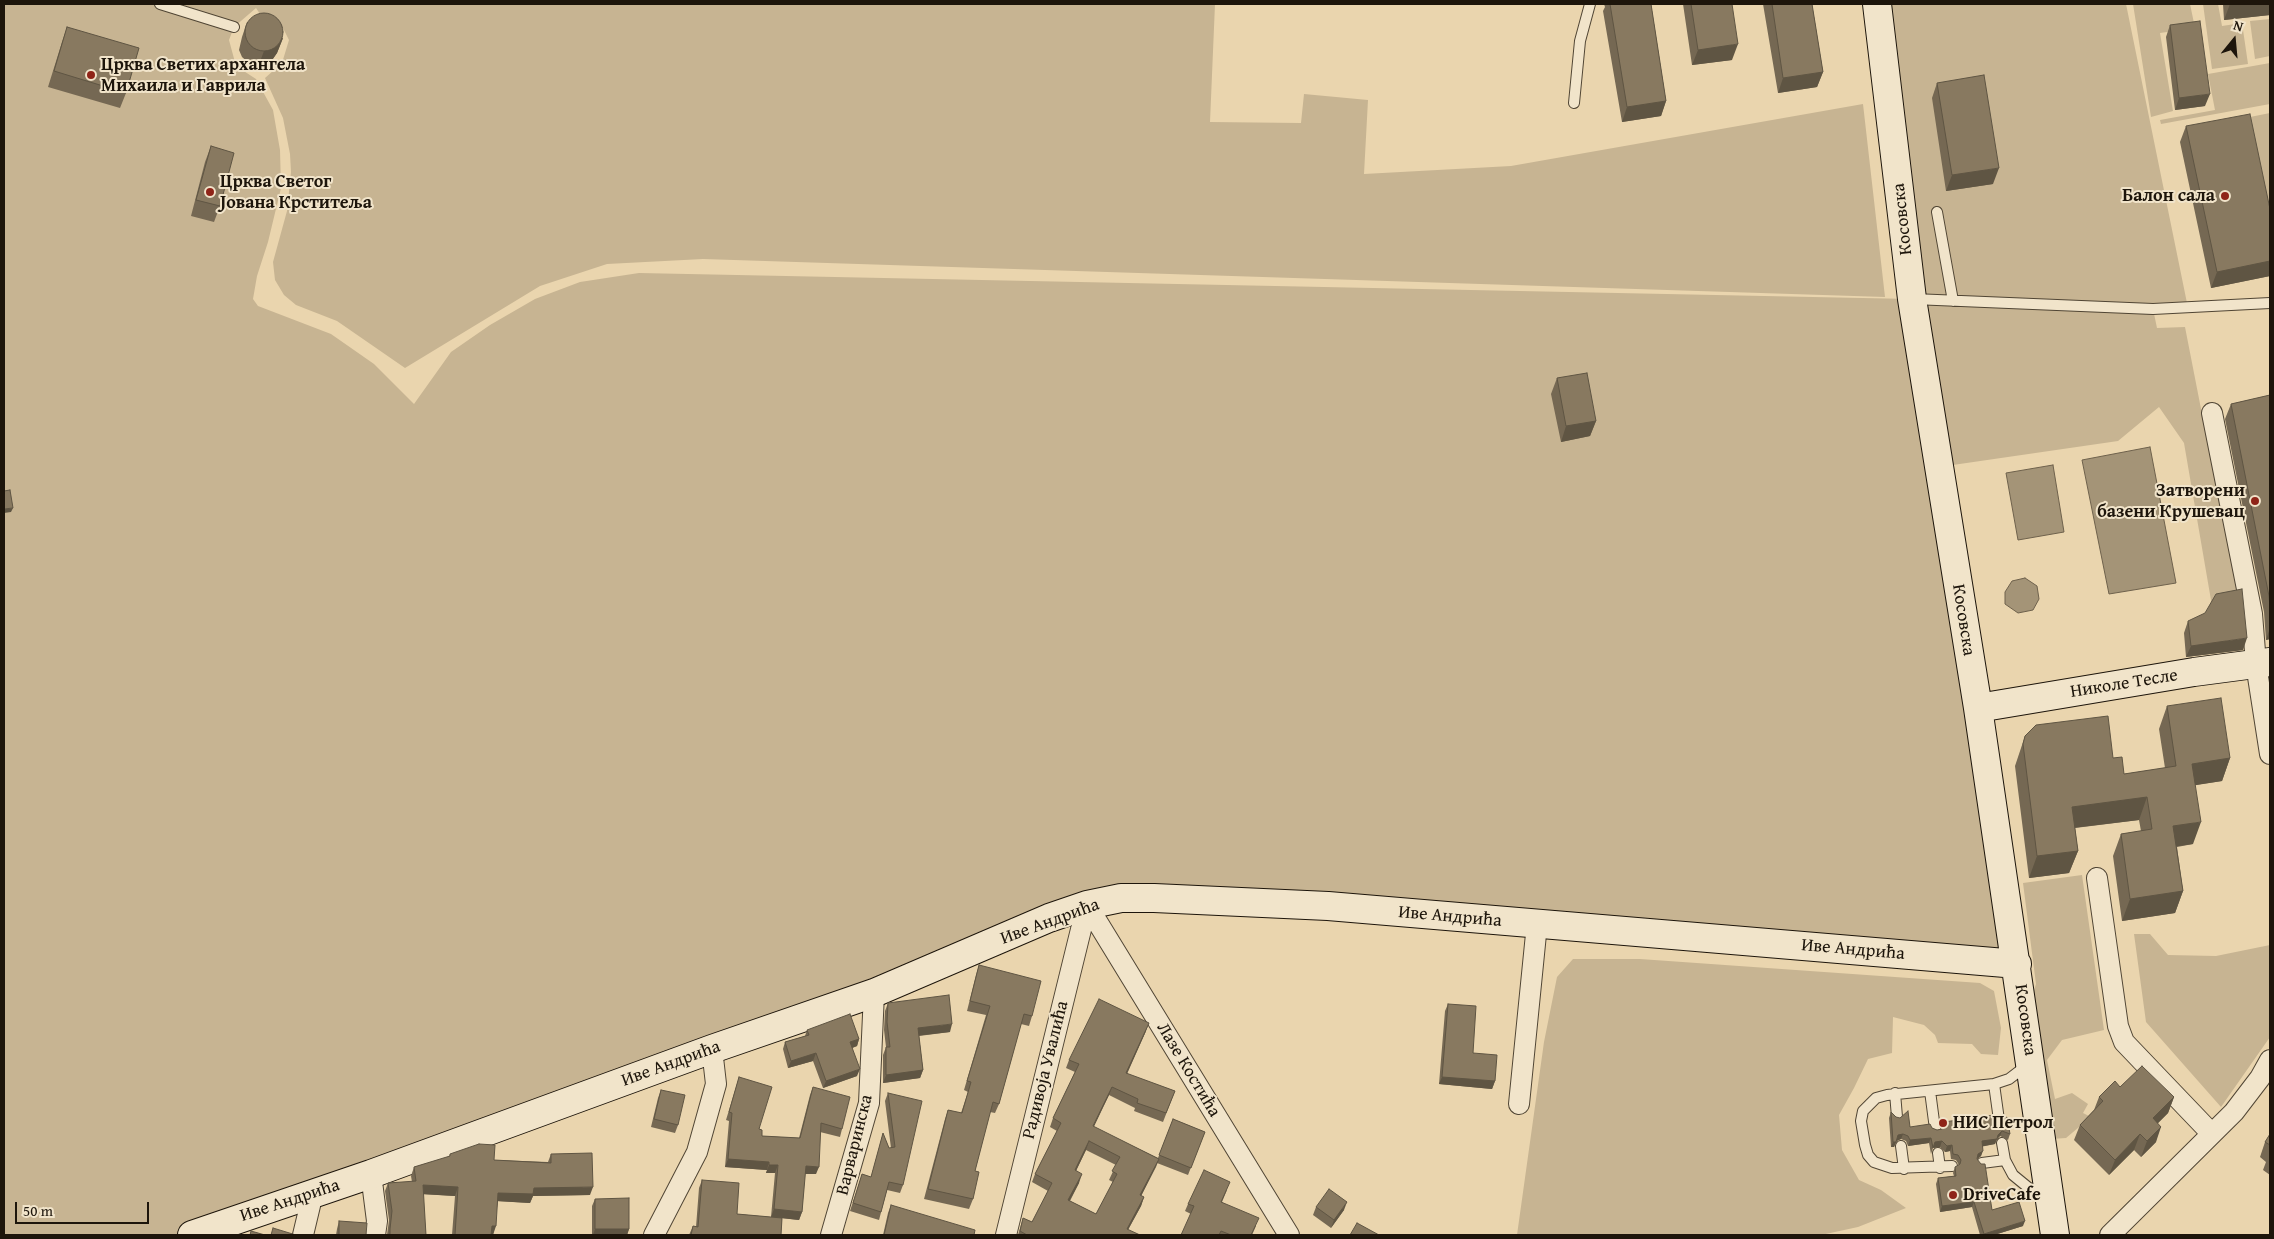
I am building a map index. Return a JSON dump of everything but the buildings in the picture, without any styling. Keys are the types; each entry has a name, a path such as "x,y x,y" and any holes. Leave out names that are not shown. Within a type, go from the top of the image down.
{"street":[{"name":"Косовска","path":"1877,4 1912,299 1978,708 2055,1235"},
{"path":"2212,413 2263,663 2270,754"},
{"name":"Николе Тесле","path":"1978,708 2263,663"},
{"path":"2098,878 2118,1026 2124,1042 2211,1134"},
{"name":"Иве Андрића","path":"192,1235 220,1230 314,1193 371,1174 712,1049 874,994 1049,918 1087,905 1121,898 1328,906 2016,964"},
{"name":"Радивоја Увалића","path":"1006,1235 1087,905"},
{"name":"Лазе Костића","path":"1087,905 1289,1235"},
{"path":"1519,1104 1537,924"},
{"name":"Варваринска","path":"830,1235 869,1102 874,994"},
{"path":"654,1235 697,1152 716,1084 712,1049"},
{"path":"2110,1235 2234,1112 2260,1078 2270,1060"},
{"path":"371,1174 377,1221 376,1235"},
{"path":"303,1235 314,1193"}],"lane":[{"path":"160,4 234,27"},
{"path":"1574,103 1580,41 1590,4"},
{"path":"1937,212 1953,301"},
{"path":"1912,299 2153,309 2270,303"},
{"path":"1952,1166 1904,1169 1892,1168 1874,1162 1868,1156 1862,1134 1863,1111 1876,1098 1895,1094 1994,1084 2014,1076 2031,1062"},
{"path":"1994,1084 1999,1120"},
{"path":"1930,1091 1935,1129"},
{"path":"1895,1094 1898,1117"},
{"path":"2002,1143 2005,1160 2013,1175 2052,1207"},
{"path":"1901,1146 1904,1169"},
{"path":"1938,1153 1940,1168"},
{"path":"1982,1163 2005,1160"}],"shaded area":[{"path":"4,4 1215,4 1210,122 1301,123 1304,94 1368,100 1364,174 1511,166 1863,104 1885,297 703,259 607,264 540,286 405,368 337,321 296,305 284,295 275,280 273,262 287,211 291,172 290,154 283,118 265,78 282,63 289,40 283,28 262,17 256,8 234,27 229,40 236,66 256,79 273,110 280,150 281,188 268,242 257,276 253,299 258,306 331,334 374,364 414,404 451,352 490,325 535,299 580,282 639,273 1911,299 1877,4 2126,4 2188,308 2153,309 2157,328 2185,327 2202,414 2246,600 2212,606 2184,443 2159,407 2118,441 1939,467 2017,964 1121,898 192,1235 4,1235"},
{"path":"2133,4 2190,4 2195,28 2160,33 2173,111 2151,117"},
{"path":"2203,4 2218,4 2222,26 2242,23 2248,64 2212,69"},
{"path":"2270,19 2270,56 2255,59 2250,21"},
{"path":"2270,63 2270,104 2161,124 2160,120 2215,110 2208,74"},
{"path":"2270,113 2270,223 2250,117"},
{"path":"2150,447 2176,583 2109,594 2082,460"},
{"path":"2053,465 2064,532 2018,540 2006,473"},
{"path":"2025,578 2037,586 2039,599 2033,610 2018,613 2005,604 2005,592 2012,581"},
{"path":"2082,875 2104,1030 2062,1040 2047,1060 2055,1099 2072,1093 2088,1104 2083,1113 2091,1117 2066,1138 2051,1139 2032,996 2036,984 2023,883"},
{"path":"2134,934 2150,934 2168,955 2216,956 2270,945 2270,1037 2221,1107 2146,1022"},
{"path":"1573,959 1640,959 1980,983 1994,991 2001,1028 1998,1055 1981,1054 1972,1044 1938,1043 1935,1035 1924,1025 1893,1017 1892,1053 1868,1059 1839,1115 1842,1150 1859,1180 1881,1190 1906,1208 1858,1227 1821,1235 1517,1235 1544,1042 1557,977"}],"place":[{"name":"Црква Светих архангела Михаила и Гаврила","path":"91,75"},
{"name":"Црква Светог Јована Крститеља","path":"210,192"},
{"name":"Балон сала","path":"2225,196"},
{"name":"Затворени базени Крушевац","path":"2255,501"},
{"name":"НИС Петрол","path":"1943,1123"},
{"name":"DriveCafe","path":"1953,1195"}]}
